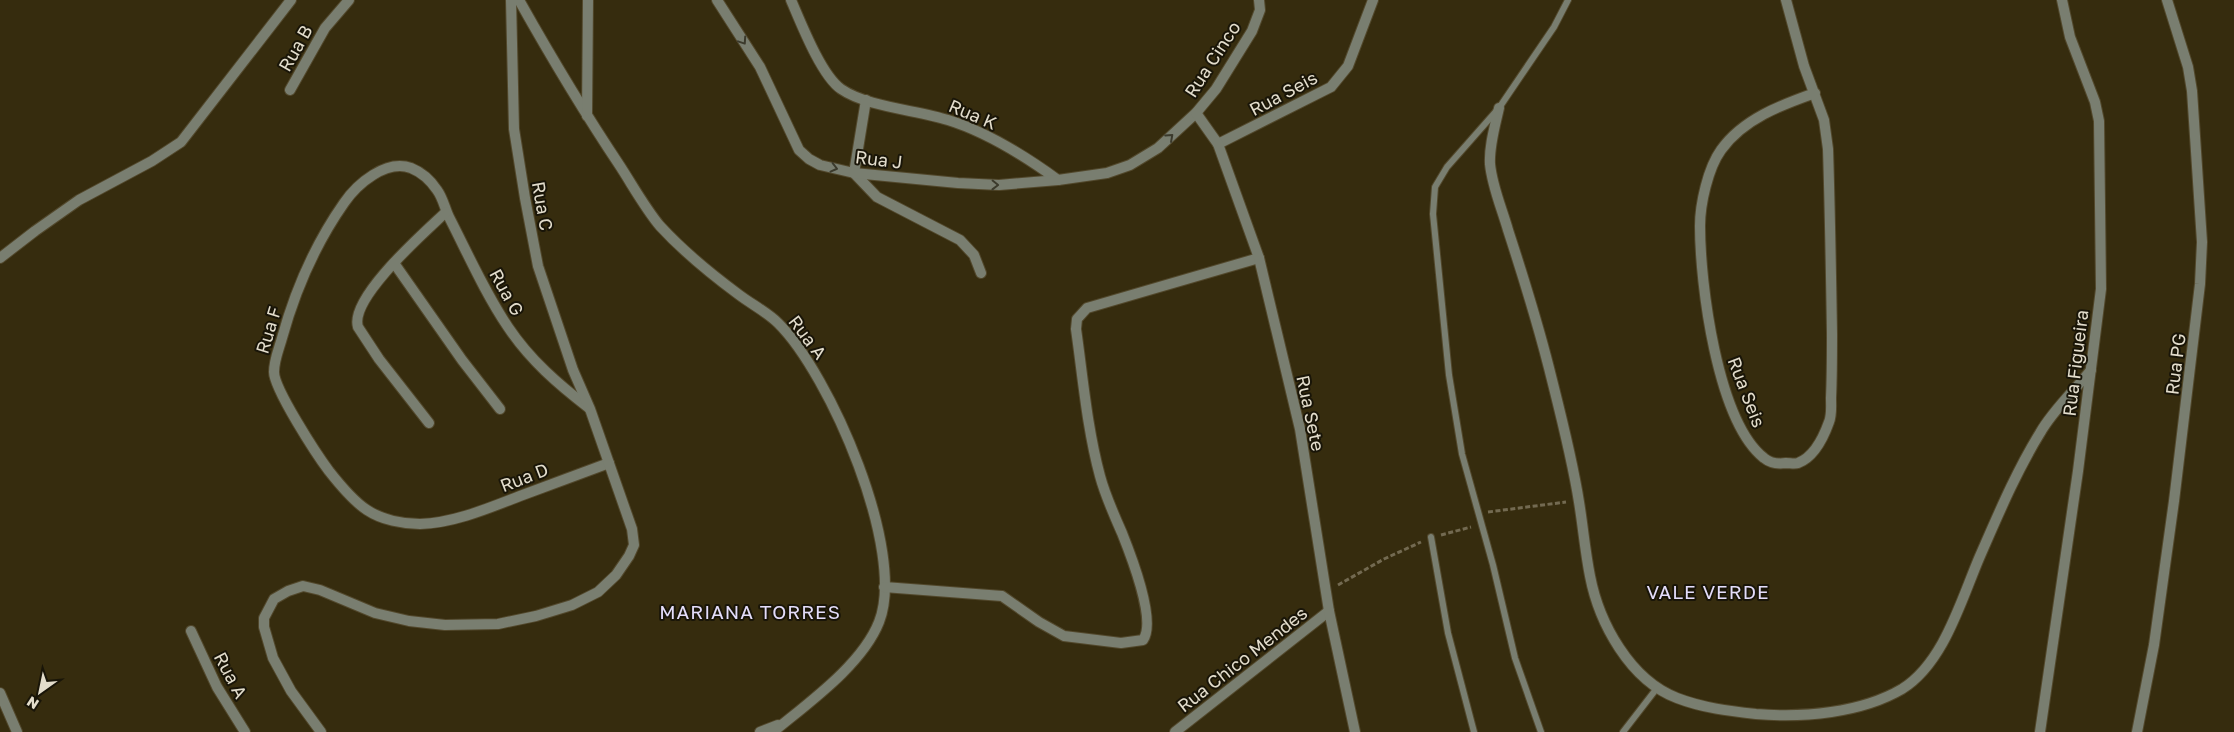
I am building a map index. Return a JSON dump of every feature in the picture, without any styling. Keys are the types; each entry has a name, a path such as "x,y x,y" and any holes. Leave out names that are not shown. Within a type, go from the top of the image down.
{"street":[{"path":"0,258 35,230 79,200 152,161 181,142 291,0"},
{"name":"Rua B","path":"290,90 325,28 349,0"},
{"name":"Rua C","path":"511,0 514,129 538,266 573,370 590,408"},
{"name":"Rua A","path":"519,0 587,117 659,224 685,250 735,292 778,323 800,350 822,384 858,461 878,535 883,564 884,587 880,620 864,648 841,674 774,732"},
{"path":"587,117 588,0"},
{"name":"Rua J","path":"717,0 760,67 799,150 809,159 820,165 854,173 999,185 1058,180 1107,173 1130,165"},
{"name":"Rua K","path":"791,0 805,32 833,82 841,89 866,100 950,120 1013,150 1058,180"},
{"name":"Rua Cinco","path":"1130,165 1158,148 1196,113 1216,89 1252,31 1260,10 1259,0"},
{"name":"Rua Seis","path":"1218,144 1331,87 1348,66 1372,0"},
{"name":"Rua Seis","path":"1786,0 1804,66 1816,93 1824,120 1828,149 1832,356 1830,420 1823,438 1812,453 1799,462 1778,464 1764,458 1747,439 1734,412 1721,375 1712,344 1707,312 1700,225 1708,177 1720,151 1735,134 1760,116 1783,104 1816,93"},
{"name":"Rua Figueira","path":"2040,732 2054,646 2101,289 2099,121 2095,102 2070,37 2062,0"},
{"name":"Rua PG","path":"2136,732 2154,645 2174,501 2196,327 2202,242 2192,91 2188,66 2167,0"},
{"path":"866,100 854,173 877,197 960,240 974,256 981,273"},
{"path":"1499,108 1490,163 1496,191 1542,339 1579,500 1590,578 1598,609 1614,640 1633,666 1657,688 1676,698 1714,710 1782,716 1828,712 1867,704 1900,690 1915,679 1938,649 1953,622 2005,500 2041,430 2091,370"},
{"name":"Rua Sete","path":"1196,113 1218,144 1259,258 1300,429 1329,611 1355,732"},
{"name":"Rua F","path":"394,521 369,511 357,502 329,470 279,391 274,375 275,363 287,318 309,262 344,202 357,188 384,170 397,166 409,168 420,174"},
{"name":"Rua G","path":"420,174 439,192 446,212 509,329 551,378 590,408"},
{"path":"429,422 380,359 358,327 356,321 361,305 394,263 446,212"},
{"path":"884,587 1002,596 1032,618 1064,636 1122,643 1143,640 1147,631 1136,566 1100,478 1089,425 1076,329 1077,318 1087,308 1259,258"},
{"path":"394,263 462,360 500,409"},
{"path":"321,732 291,691 273,658 264,628 264,618 274,599 288,591 303,586 320,590 375,613 409,621 446,625 498,624 536,616 572,604 598,592 616,575 634,545 632,529 590,408"},
{"name":"Rua D","path":"394,521 420,524 457,518 493,507 609,462"},
{"name":"Rua Chico Mendes","path":"1175,732 1329,611"},
{"name":"Rua A","path":"191,631 217,687 246,732"},
{"path":"0,693 17,732"},
{"path":"760,732 786,721"}],"lane":[{"path":"1541,732 1515,658 1482,523 1462,454 1449,374 1433,214 1435,187 1447,167 1499,108 1554,27 1568,0"},
{"path":"1431,538 1448,633 1474,732"},
{"path":"1623,732 1657,688"}],"path":[{"path":"1479,513 1579,500"},
{"path":"1326,592 1384,558 1431,538 1482,523"}],"district":[{"name":"VALE VERDE","path":"1708,591"},
{"name":"MARIANA TORRES","path":"750,611"}]}
